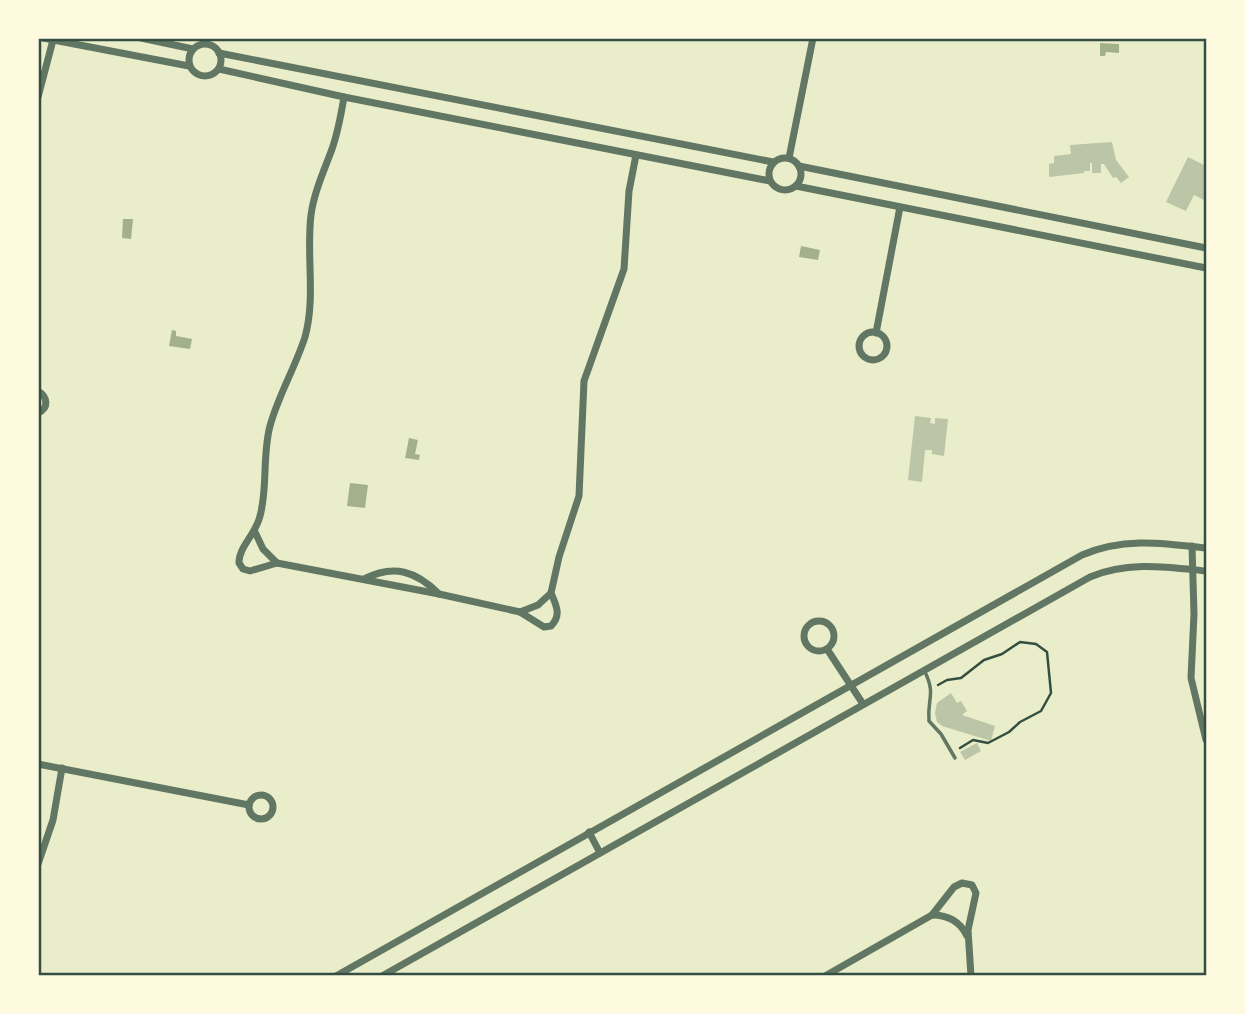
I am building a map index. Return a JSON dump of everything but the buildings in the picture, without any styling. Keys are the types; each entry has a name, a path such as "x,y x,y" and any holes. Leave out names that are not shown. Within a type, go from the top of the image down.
{"street":[{"path":"43,38 189,66 203,77 212,75 219,69 219,53 209,41 193,49 189,66"},
{"path":"141,38 193,49"},
{"path":"789,158 813,38"},
{"path":"38,97 53,40"},
{"path":"219,53 773,162"},
{"path":"219,69 344,97 770,181"},
{"path":"344,97 337,131 311,215 307,326 270,425 265,448 264,500 255,532 240,552 238,560 240,566 250,571 277,563 520,612 541,626 551,626 558,613 551,593 559,557 579,496 584,381 624,269 629,191 636,155"},
{"path":"1206,248 799,166 789,158 780,158 773,162 768,171 770,181 784,190 796,186 1206,268"},
{"path":"796,186 800,179 799,166"},
{"path":"876,333 900,207"},
{"path":"38,391 46,401 44,408 38,413"},
{"path":"255,532 263,549 277,563"},
{"path":"336,975 1093,550 1132,542 1206,548"},
{"path":"1192,546 1194,614 1191,678 1206,740"},
{"path":"382,975 1103,571 1137,565 1206,571"},
{"path":"364,579 383,572 405,572 422,578 439,594"},
{"path":"520,612 538,605 551,593"},
{"path":"820,621 831,626 835,636 827,649 817,651 807,646 804,633 810,624 820,621"},
{"path":"827,649 863,704"},
{"path":"38,764 249,805"},
{"path":"38,864 53,820 62,768"},
{"path":"589,832 600,853"},
{"path":"825,975 932,915 954,887 970,883 975,888 976,897 967,936 971,975"},
{"path":"932,915 952,918 967,936"}],"lane":[{"path":"924,670 932,688 928,708 929,721 941,733 955,758"}],"path":[{"path":"932,688 947,680 961,678 984,660 1002,654 1020,642 1035,644 1047,652 1051,692 1041,711 988,743 973,740 952,753"}],"shaded area":[{"path":"1100,43 1119,44 1119,53 1106,52 1105,56 1100,56"},
{"path":"123,219 133,219 131,239 122,238"},
{"path":"801,246 820,250 818,260 799,257"},
{"path":"172,330 176,331 176,336 192,339 190,349 169,346"},
{"path":"409,438 418,440 415,454 420,455 419,460 405,458"},
{"path":"350,483 368,485 365,508 347,506"}]}
